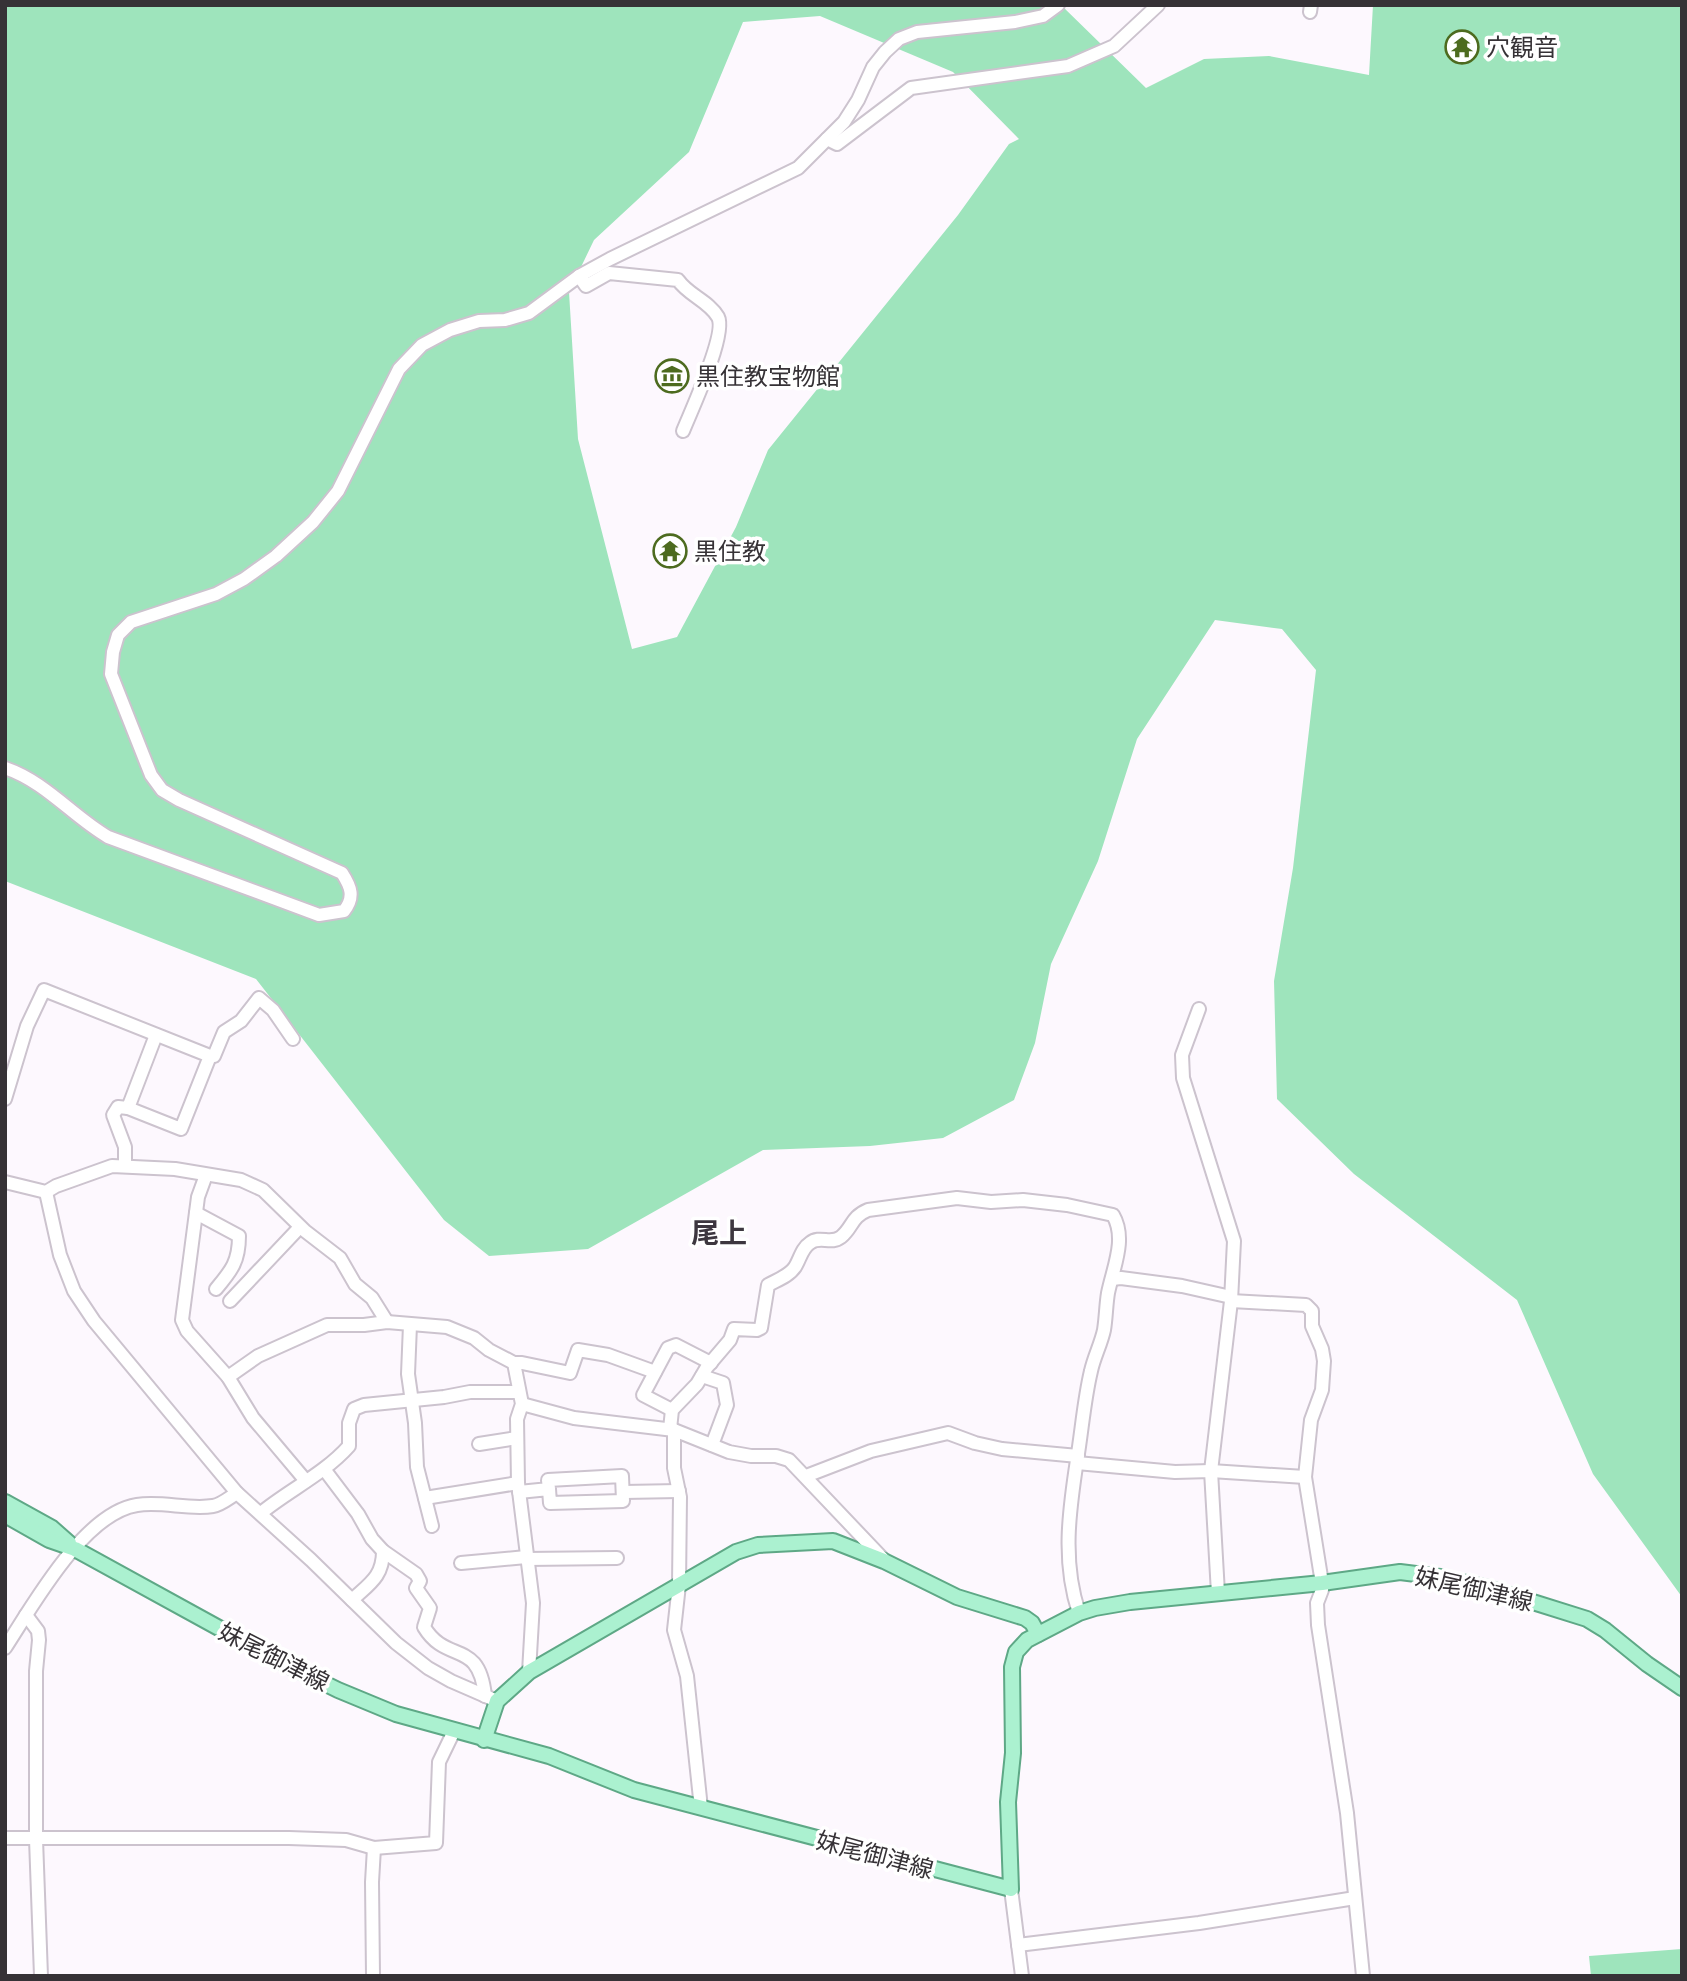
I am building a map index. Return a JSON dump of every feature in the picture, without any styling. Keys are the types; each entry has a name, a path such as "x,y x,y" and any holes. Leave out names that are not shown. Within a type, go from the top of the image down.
{"main road":[{"name":"妹尾御津線","path":"5,1502 52,1528 75,1549"},
{"name":"妹尾御津線","path":"5,1515 49,1540 75,1549 279,1661 396,1714 549,1756 634,1790 1011,1889 1008,1802 1013,1753 1012,1667 1016,1652 1027,1640 1079,1613 1130,1602 1322,1584 1401,1572 1440,1577 1572,1613 1595,1623 1682,1688"},
{"path":"484,1740 491,1698 529,1672 736,1552 758,1545 833,1541 884,1560 957,1597 1025,1618 1032,1623 1038,1634"}],"street":[{"path":"5,768 41,785 89,825 108,837 319,915 344,911 351,903 351,892 342,873 162,790 151,775 111,674 118,635 131,622 216,594 244,579 276,556 313,522 338,491 399,369 422,345 450,330 479,321 505,320 528,313 579,276 659,233 797,168 844,122 858,100 873,67 899,40 917,32 1016,22 1043,16 1058,5"},
{"path":"827,139 837,144 911,88 1068,65 1094,57 1114,47 1158,5"},
{"path":"579,276 586,286 609,273 678,280 718,317 720,338 683,431"},
{"path":"5,1099 27,1026 44,990 211,1056"},
{"path":"125,1166 125,1147 113,1115 118,1107 128,1108 181,1129 211,1056 214,1056 224,1032 242,1021 259,998 273,1010 293,1039"},
{"path":"1199,1009 1182,1055 1182,1078 1234,1241 1231,1299 1211,1471 1218,1593"},
{"path":"128,1108 156,1035"},
{"path":"5,1182 46,1192 55,1186 112,1166 175,1169 241,1180 264,1190 300,1227 340,1258 355,1284 372,1298 387,1322"},
{"path":"206,1175 198,1197 182,1320 187,1331 228,1377 253,1418 306,1481"},
{"path":"46,1192 60,1255 74,1291 93,1321 237,1493 396,1643 428,1668 491,1698"},
{"path":"701,1808 687,1676 674,1630 679,1586 679,1491 674,1468 672,1410 697,1384 730,1340 734,1329 761,1328 768,1285 790,1273 806,1246 812,1241 839,1239 858,1214 868,1210 957,1198 1068,1205 1112,1215 1117,1223 1119,1239 1103,1332 1087,1392 1069,1515 1068,1562 1072,1591 1079,1613"},
{"path":"196,1213 239,1236 239,1253 232,1270 216,1289"},
{"path":"230,1301 300,1227"},
{"path":"1112,1279 1182,1286 1231,1299 1306,1304 1311,1311 1312,1326 1322,1349 1324,1379 1311,1420 1305,1477 1322,1584 1316,1612 1347,1813 1363,1976"},
{"path":"228,1377 258,1356 327,1325 387,1322 447,1327 474,1338 489,1350 514,1363 570,1373 578,1350 608,1356 655,1372"},
{"path":"410,1325 408,1374 415,1423 417,1467 432,1526"},
{"path":"672,1410 643,1395 668,1348 672,1345 711,1363"},
{"path":"514,1363 520,1398 517,1419 518,1487 533,1603 529,1672"},
{"path":"702,1376 723,1383 727,1405 712,1445"},
{"path":"261,1513 284,1494 324,1469 349,1446 349,1423 354,1409 364,1405 470,1392 520,1398 574,1418 672,1429 729,1452 751,1456 776,1456 789,1460 884,1560"},
{"path":"806,1476 871,1451 948,1433 975,1444 1077,1460 1175,1472 1211,1471 1305,1477"},
{"path":"479,1444 517,1438"},
{"path":"324,1469 358,1514 372,1539 383,1551 416,1574 420,1581 416,1588 430,1608 424,1626 429,1634 445,1647 476,1663 491,1698"},
{"path":"622,1476 624,1492 623,1501 550,1503 548,1480 622,1476"},
{"path":"425,1498 518,1487 549,1489"},
{"path":"624,1492 679,1491"},
{"path":"5,1648 50,1579 97,1523 119,1510 139,1504 215,1506 237,1493"},
{"path":"352,1600 379,1574 383,1566 383,1551"},
{"path":"461,1563 526,1558 617,1558"},
{"path":"26,1615 38,1631 39,1640 36,1671 36,1839 41,1976"},
{"path":"5,1838 289,1838 346,1840 374,1848 436,1843 439,1762 454,1731"},
{"path":"373,1976 374,1848"},
{"path":"1011,1889 1022,1976"},
{"path":"1018,1945 1123,1934 1355,1898"}],"green space":[{"path":"5,5 1061,5 1146,88 1204,59 1269,56 1369,75 1373,5 1682,5 1682,1597 1593,1474 1517,1300 1354,1174 1277,1099 1274,981 1293,868 1316,670 1282,629 1215,620 1137,739 1098,861 1051,964 1035,1043 1014,1100 943,1138 870,1146 763,1150 588,1249 489,1256 444,1220 256,979 5,881","holes":["820,16 953,72 1019,139 1009,144 958,215 768,450 736,527 677,637 632,649 578,439 569,292 594,240 689,152 743,22"]},
{"path":"1682,1949 1682,1976 1591,1976 1589,1956"}],"place":[{"name":"穴観音","path":"1462,47"},
{"name":"黒住教宝物館","path":"672,376"},
{"name":"黒住教","path":"670,551"}],"district":[{"name":"尾上","path":"719,1233"}]}
